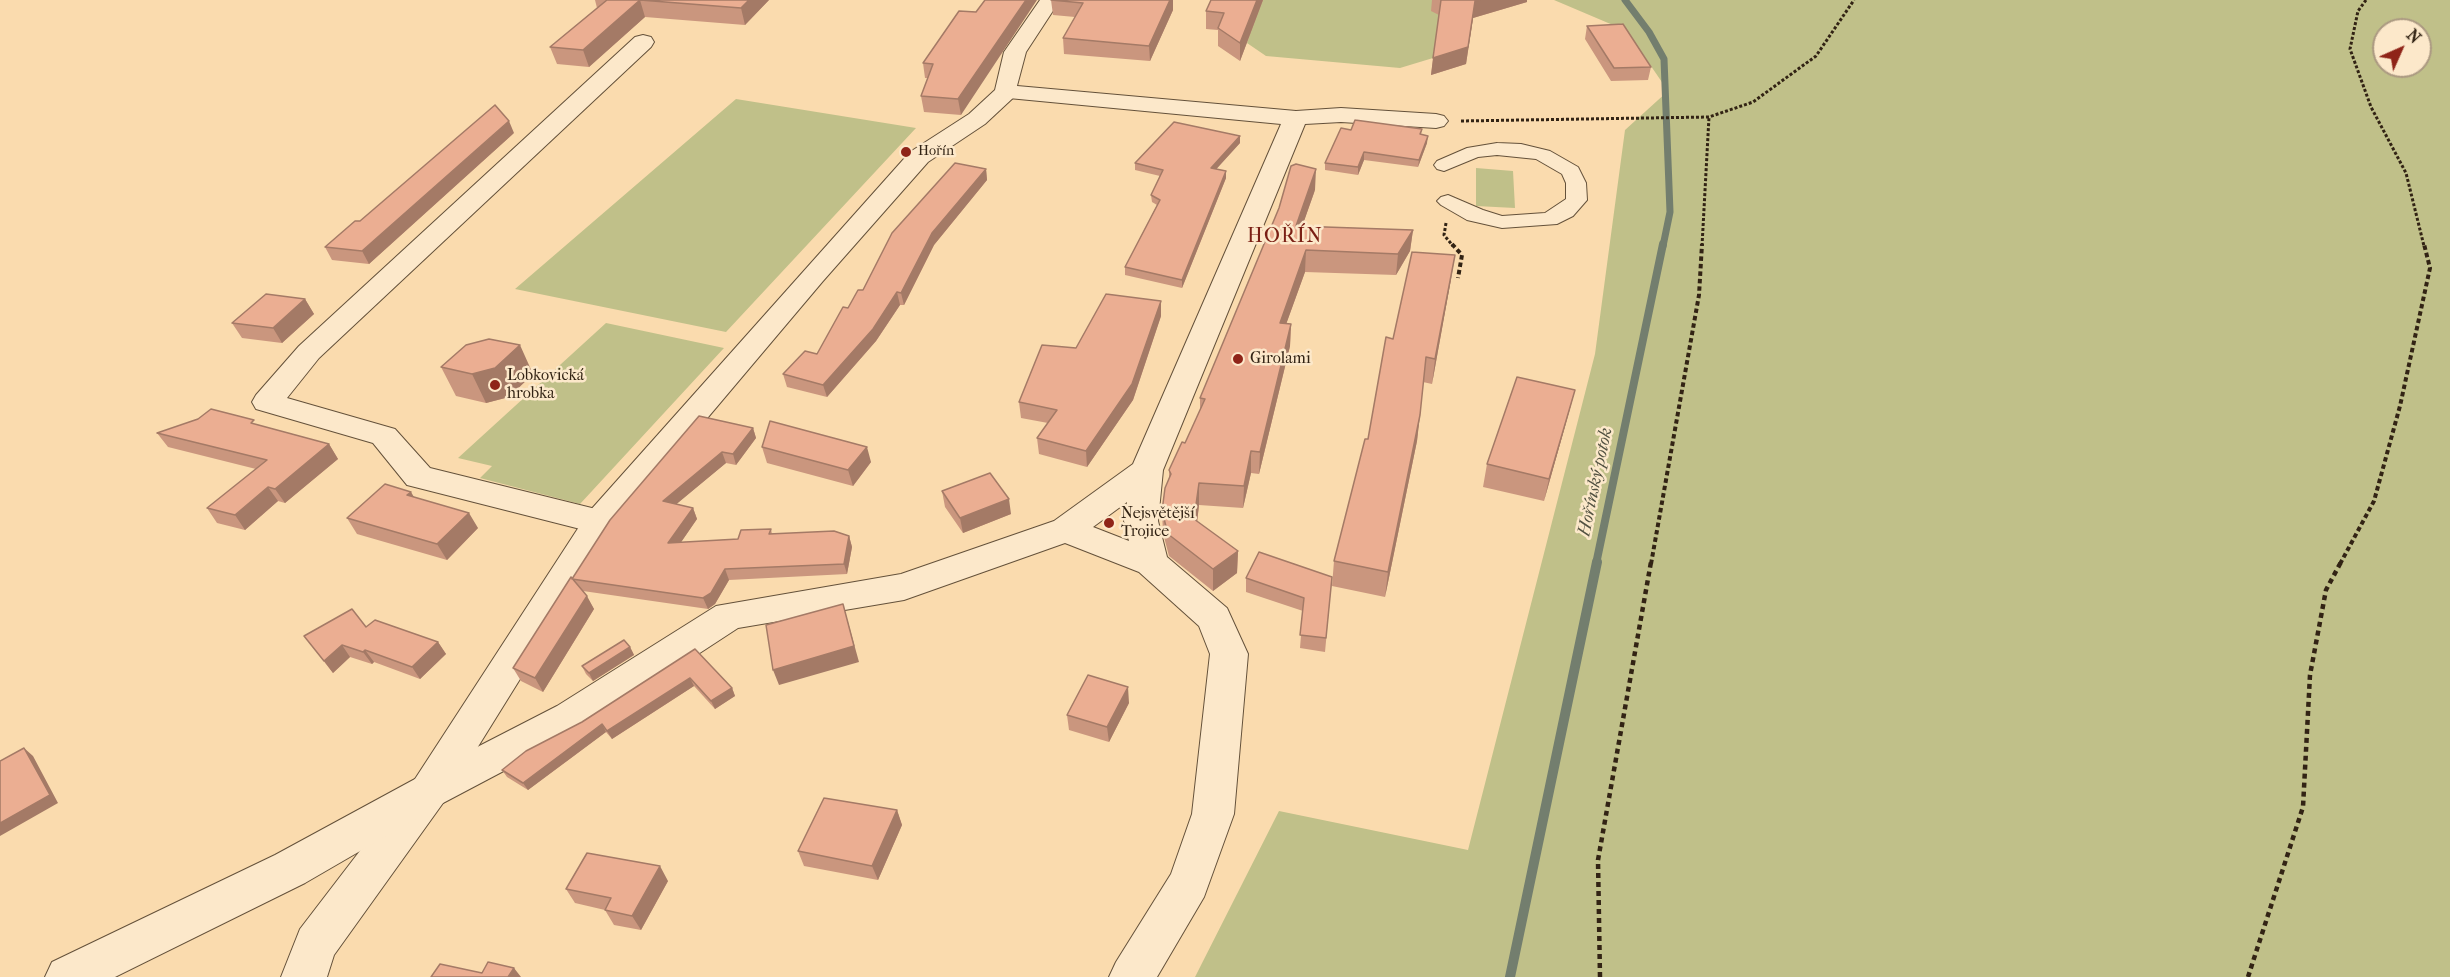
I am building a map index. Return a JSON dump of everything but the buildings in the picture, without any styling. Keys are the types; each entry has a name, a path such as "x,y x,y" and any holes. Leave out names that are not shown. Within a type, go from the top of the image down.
{"street":[{"path":"304,977 316,944 429,791 600,522 813,275 919,157 977,119 1006,92 1015,52 1050,0"},
{"path":"600,522 419,477 384,436 267,402 309,352 642,42"},
{"path":"1006,92 1296,118 1341,115 1436,121"},
{"path":"1151,563 1141,520 1147,470 1275,162 1296,118"},
{"path":"1444,165 1474,152 1497,149 1521,150 1543,155 1570,171 1576,183 1576,200 1565,211 1549,219 1502,222 1475,215 1448,201"},
{"path":"75,976 290,869 429,791 571,717 729,616 904,587 1066,530 1147,470"},
{"path":"1066,530 1151,563 1214,618 1229,654 1214,814 1189,883 1132,977"}],"path":[{"path":"1436,121 1629,120 1709,117 1753,102 1816,56 1854,0"},
{"path":"2248,977 2303,807 2310,675 2325,590 2374,501 2400,406 2430,268 2406,173 2371,107 2350,49 2358,11 2366,0"},
{"path":"1600,977 1598,860 1699,295 1709,117"}],"green space":[{"path":"1260,0 1433,0 1439,15 1433,58 1400,68 1266,56 1247,43"},
{"path":"1554,0 2450,0 2450,977 1195,977 1279,811 1468,850 1595,354 1625,130 1668,91 1627,31"},
{"path":"736,99 916,128 726,332 515,289"},
{"path":"1476,168 1513,171 1515,208 1476,206"},
{"path":"606,323 724,348 580,504 480,478 492,466 458,458"}],"waterway":[{"name":"Hořínský potok","path":"1625,0 1649,32 1664,59 1670,212 1663,246"},
{"name":"Hořínský potok","path":"1596,564 1663,244"},
{"name":"Hořínský potok","path":"1510,977 1597,562"}],"place":[{"name":"Hořín","path":"906,152"},
{"name":"Girolami","path":"1238,359"},
{"name":"Lobkovická hrobka","path":"495,385"},
{"name":"Nejsvětější Trojice","path":"1109,523"}],"district":[{"name":"HOŘÍN","path":"1285,237"}]}
